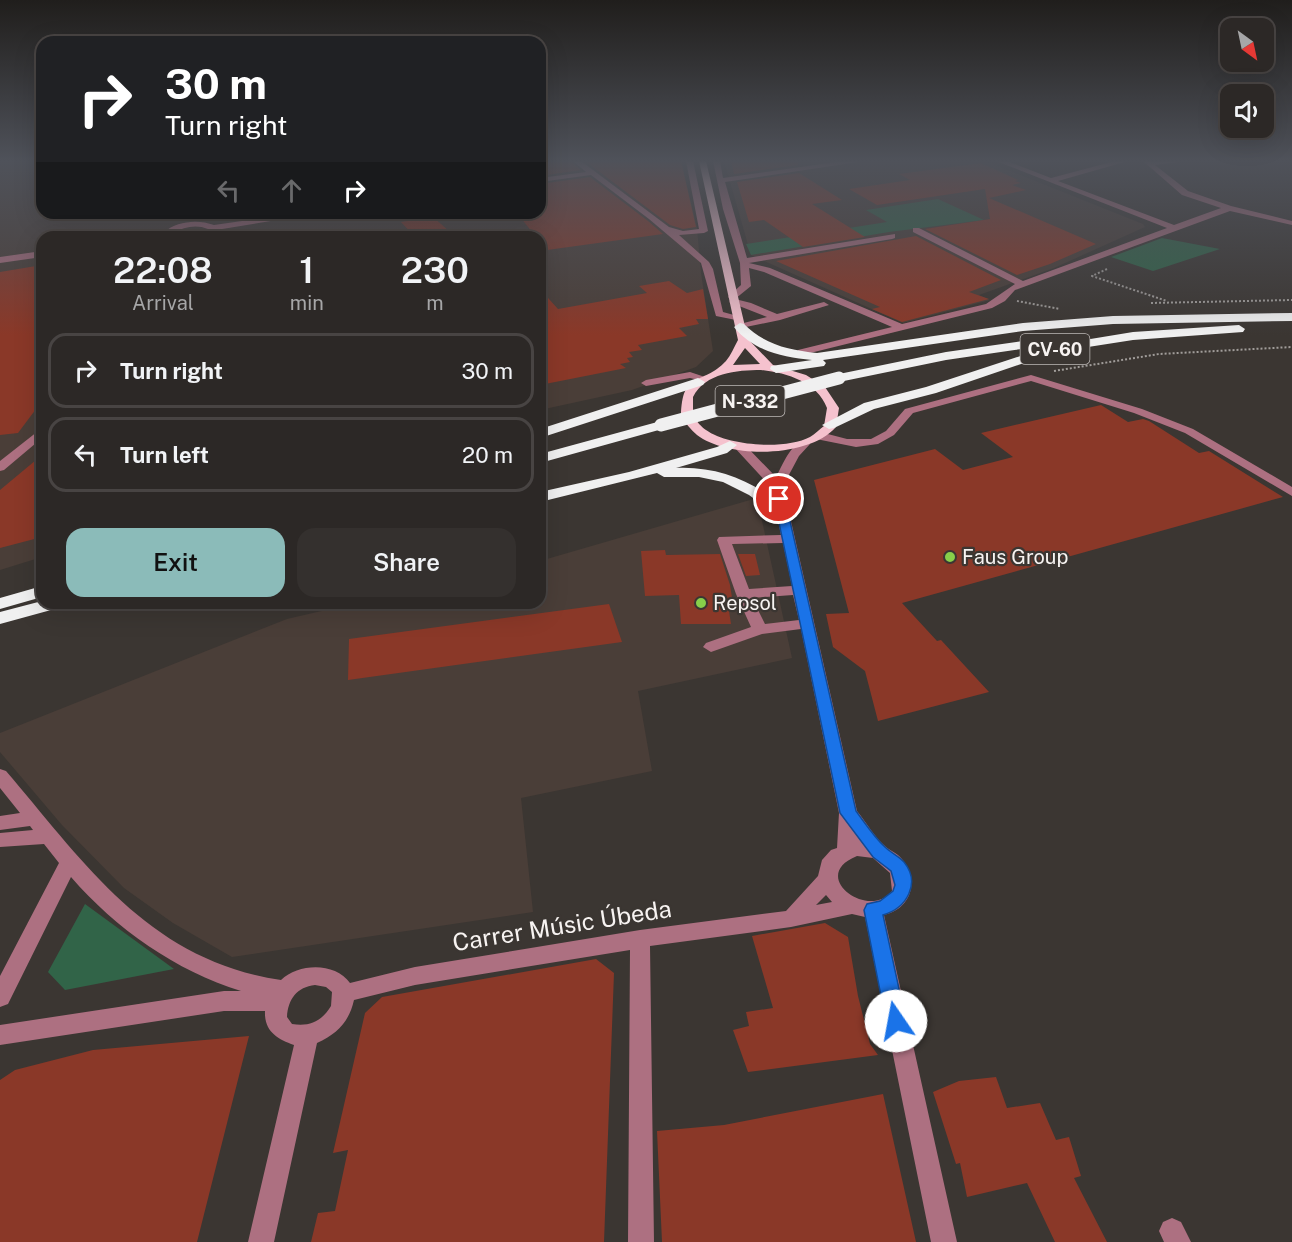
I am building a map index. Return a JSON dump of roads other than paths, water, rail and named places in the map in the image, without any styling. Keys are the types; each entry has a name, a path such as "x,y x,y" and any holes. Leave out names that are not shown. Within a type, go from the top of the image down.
{"highway":[{"path":"773,368 821,362 902,344 1023,327 1077,322 1292,317"},
{"path":"739,323 747,335 761,344 792,354 817,357 883,348"},
{"name":"N-332","path":"546,457 839,378 946,356 1071,338 1165,329 1292,324"},
{"name":"CV-60","path":"829,425 869,406 931,390 1029,357 1083,343 1292,324"},
{"path":"546,432 701,380"},
{"path":"546,496 632,476 735,446"},
{"path":"632,476 692,473 724,477 755,490 782,512"},
{"path":"0,604 36,593"},
{"path":"0,611 36,601"},
{"path":"0,618 36,608"}],"main road":[{"path":"715,219 743,340 773,368"},
{"path":"720,371 747,367 773,368 804,378 826,394 834,413 829,425 820,436 804,444 767,449 735,446 707,436 688,418 685,402 688,394 701,380 730,364 743,340"}],"street":[{"path":"196,219 196,224"},
{"path":"170,231 196,224 213,228 274,219"},
{"path":"652,219 708,267 719,314 739,323 777,318 824,305"},
{"path":"701,219 704,231"},
{"path":"730,219 744,262 746,286 733,299 766,311 777,318"},
{"path":"1150,219 1174,228"},
{"path":"802,352 989,306 1002,299 1009,290 1023,284 1199,219"},
{"path":"1275,219 1292,223"},
{"path":"667,230 683,234 704,231"},
{"path":"916,230 1023,284"},
{"path":"686,248 704,231"},
{"path":"744,262 892,236"},
{"path":"722,251 738,242"},
{"path":"0,260 36,255"},
{"path":"744,262 776,273 900,327"},
{"path":"900,327 902,344"},
{"path":"646,384 690,375 701,380"},
{"path":"820,436 860,444 877,440 891,432 900,418 909,411 1031,378 1138,411 1189,430 1292,492"},
{"path":"0,467 36,437"},
{"path":"777,486 794,455 804,444"},
{"path":"735,446 761,466 777,486 848,813 846,850"},
{"path":"760,629 743,594 724,540 788,539"},
{"path":"743,594 799,590"},
{"path":"711,647 760,629 807,624"},
{"path":"0,776 51,836 69,862 112,906 163,943 197,964 281,995"},
{"path":"828,879 836,894 863,908 885,908 901,895 904,885 897,866 879,852 848,813"},
{"path":"0,823 36,818"},
{"path":"0,840 51,836"},
{"path":"791,919 828,879 831,862 846,850 856,848 879,852"},
{"path":"0,997 69,862"},
{"path":"863,908 944,1242"},
{"name":"Carrer Músic Úbeda","path":"344,994 372,985 416,976 640,939 863,908"},
{"path":"640,939 641,1242"},
{"path":"325,976 340,986 344,994 341,1011 336,1020 318,1033 308,1036 287,1033 280,1028 275,1011 281,995 301,978 325,976"},
{"path":"0,1035 224,1001 281,995"},
{"path":"261,1242 308,1036"}],"place":[{"name":"Faus Group","path":"950,557"},
{"name":"Repsol","path":"701,603"}]}
